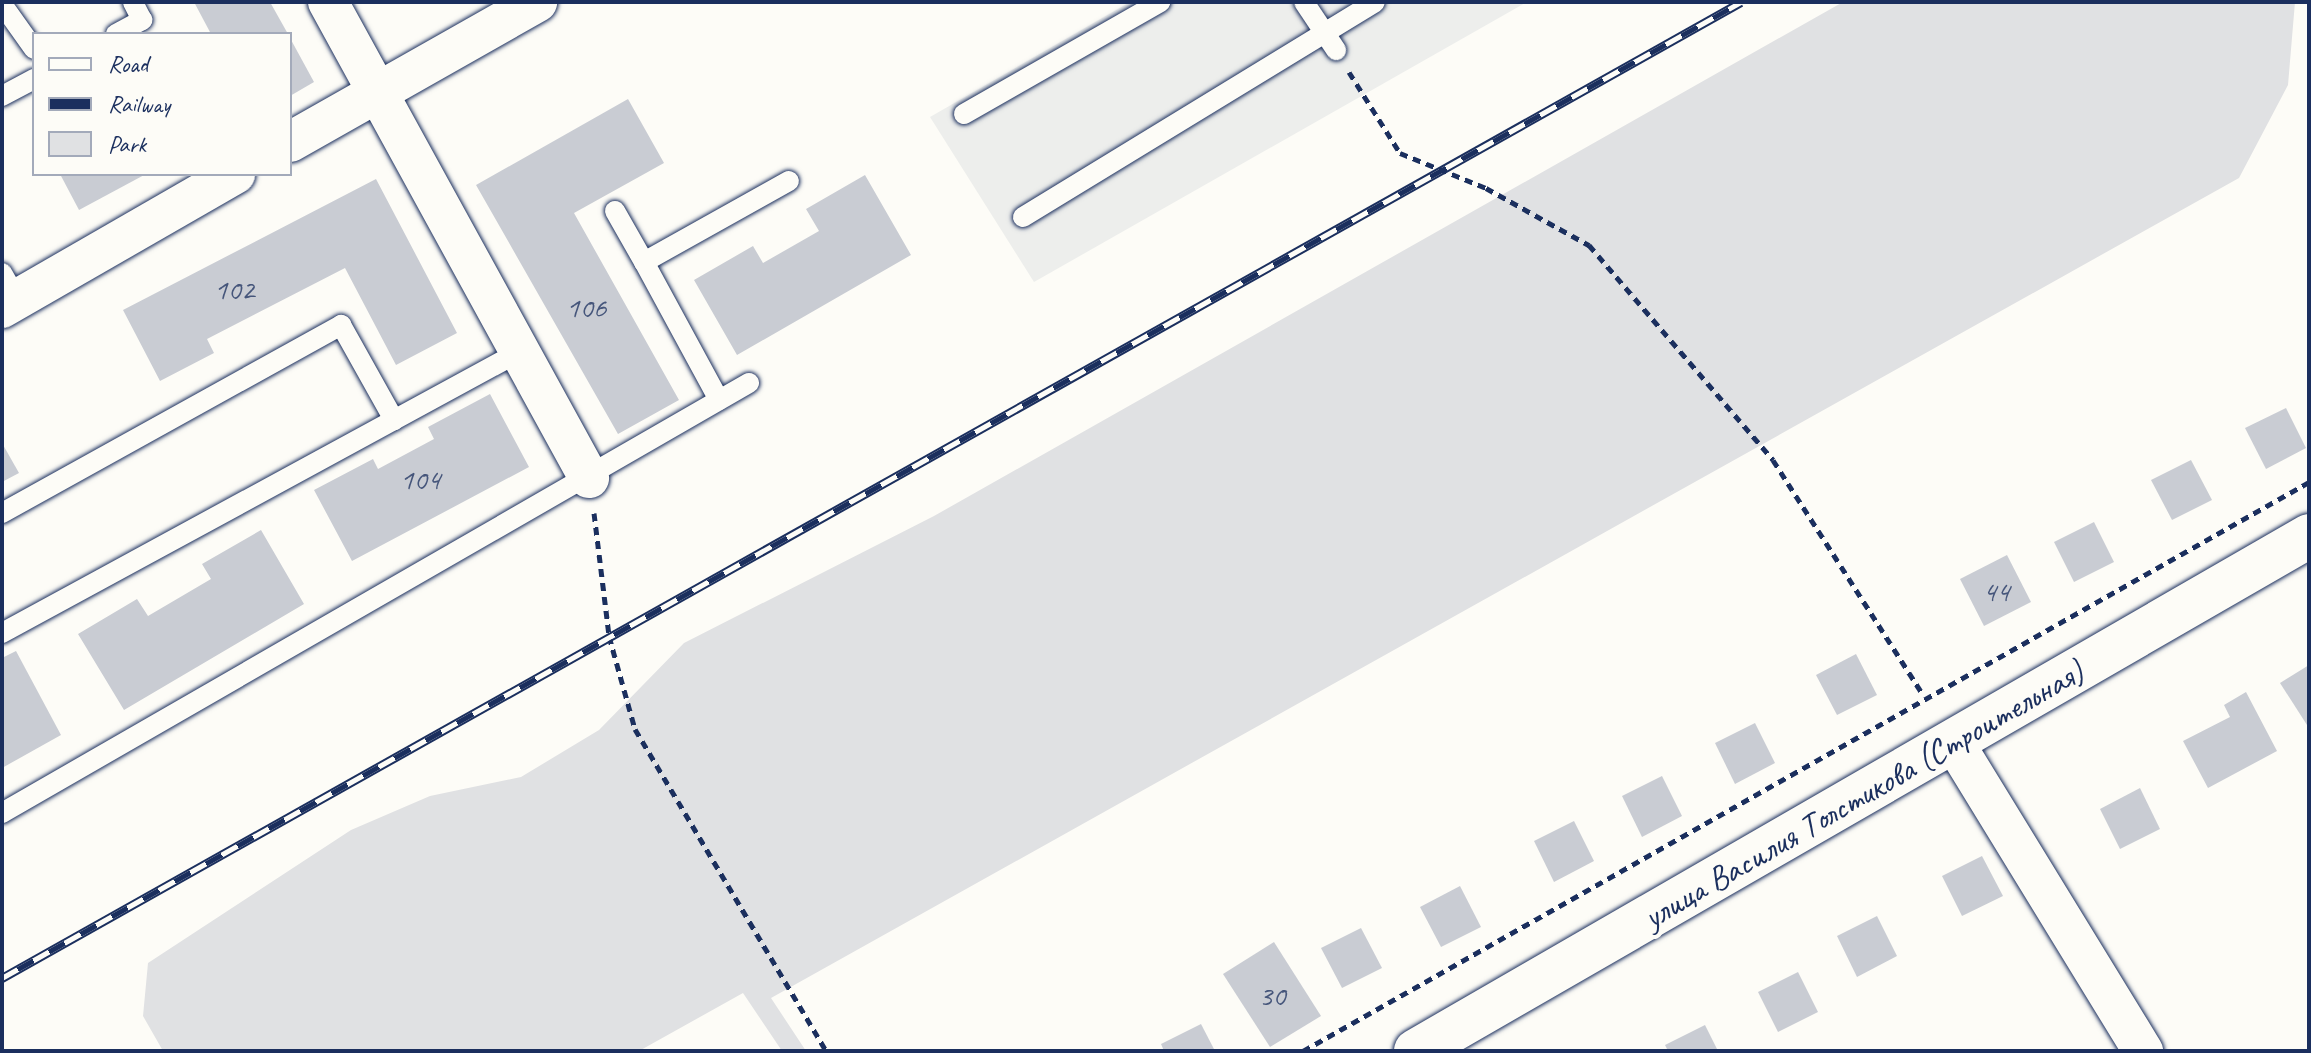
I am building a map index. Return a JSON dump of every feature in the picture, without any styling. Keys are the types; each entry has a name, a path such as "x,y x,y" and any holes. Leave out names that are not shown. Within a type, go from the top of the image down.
{"main road":[{"name":"улица Василия Толстикова (Строительная)","path":"1416,1051 2309,536"}],"street":[{"path":"328,2 589,478"},
{"path":"292,141 537,2"},
{"path":"7,293 231,176"},
{"path":"1953,741 2143,1051"}],"lane":[{"path":"120,32 142,20 133,2"},
{"path":"964,114 1160,2"},
{"path":"1304,2 1336,50"},
{"path":"1023,217 1375,2"},
{"path":"2,4 32,46"},
{"path":"2,96 32,80"},
{"path":"644,262 789,181"},
{"path":"615,211 719,400"},
{"path":"2,513 341,325 394,420"},
{"path":"2,633 519,352"},
{"path":"2,813 589,478 749,383"}],"path":[{"path":"1336,50 1400,153 1486,188 1589,245 1773,460 1923,695"},
{"path":"589,478 609,636 635,729 826,1051"},
{"path":"1303,1051 1923,695 2309,482"}],"shaded area":[{"path":"1130,2 1527,2 1034,282 930,117"}],"green space":[{"path":"1843,2 2295,2 2288,85 2239,178 771,998 806,1051 782,1051 743,993 639,1051 163,1051 143,1016 148,963 351,830 430,796 521,777 599,730 684,643 934,516"}],"building":[{"path":"194,2 270,2 287,32 210,32"},
{"path":"292,42 314,82 292,95"},
{"path":"628,99 664,163 574,213 679,400 618,434 476,185"},
{"path":"865,175 911,255 737,355 694,280 753,246 763,263 819,231 806,209"},
{"path":"61,176 142,176 79,210"},
{"path":"376,179 457,333 396,365 345,268 207,339 214,353 160,381 123,310"},
{"path":"490,394 529,467 352,561 314,490 373,459 378,469 434,439 428,427"},
{"path":"2286,408 2306,448 2266,469 2245,428"},
{"path":"2,443 19,473 2,482"},
{"path":"2191,460 2212,500 2172,520 2151,480"},
{"path":"2094,522 2114,562 2074,582 2054,542"},
{"path":"261,530 304,604 124,710 78,634 137,599 148,616 211,579 202,564"},
{"path":"2007,555 2031,602 1984,626 1960,579"},
{"path":"16,651 61,735 2,768 2,658"},
{"path":"1856,654 1877,695 1837,715 1816,675"},
{"path":"2309,665 2309,723 2307,725 2280,683"},
{"path":"2246,692 2277,751 2208,788 2183,741 2230,717 2224,705"},
{"path":"1755,723 1775,763 1735,784 1715,743"},
{"path":"1662,776 1682,816 1642,837 1622,796"},
{"path":"2140,788 2160,829 2120,849 2100,809"},
{"path":"1574,821 1594,861 1554,882 1534,841"},
{"path":"1982,856 2003,896 1962,916 1942,876"},
{"path":"1460,886 1481,927 1441,947 1420,907"},
{"path":"1877,916 1897,956 1857,977 1837,936"},
{"path":"1361,928 1382,968 1342,988 1321,948"},
{"path":"1274,942 1321,1016 1270,1047 1223,974"},
{"path":"1798,972 1818,1012 1778,1032 1758,992"},
{"path":"1201,1024 1215,1051 1164,1051 1161,1044"},
{"path":"1705,1025 1718,1051 1668,1051 1665,1045"}],"railway":[{"path":"2,978 1741,2"}]}
